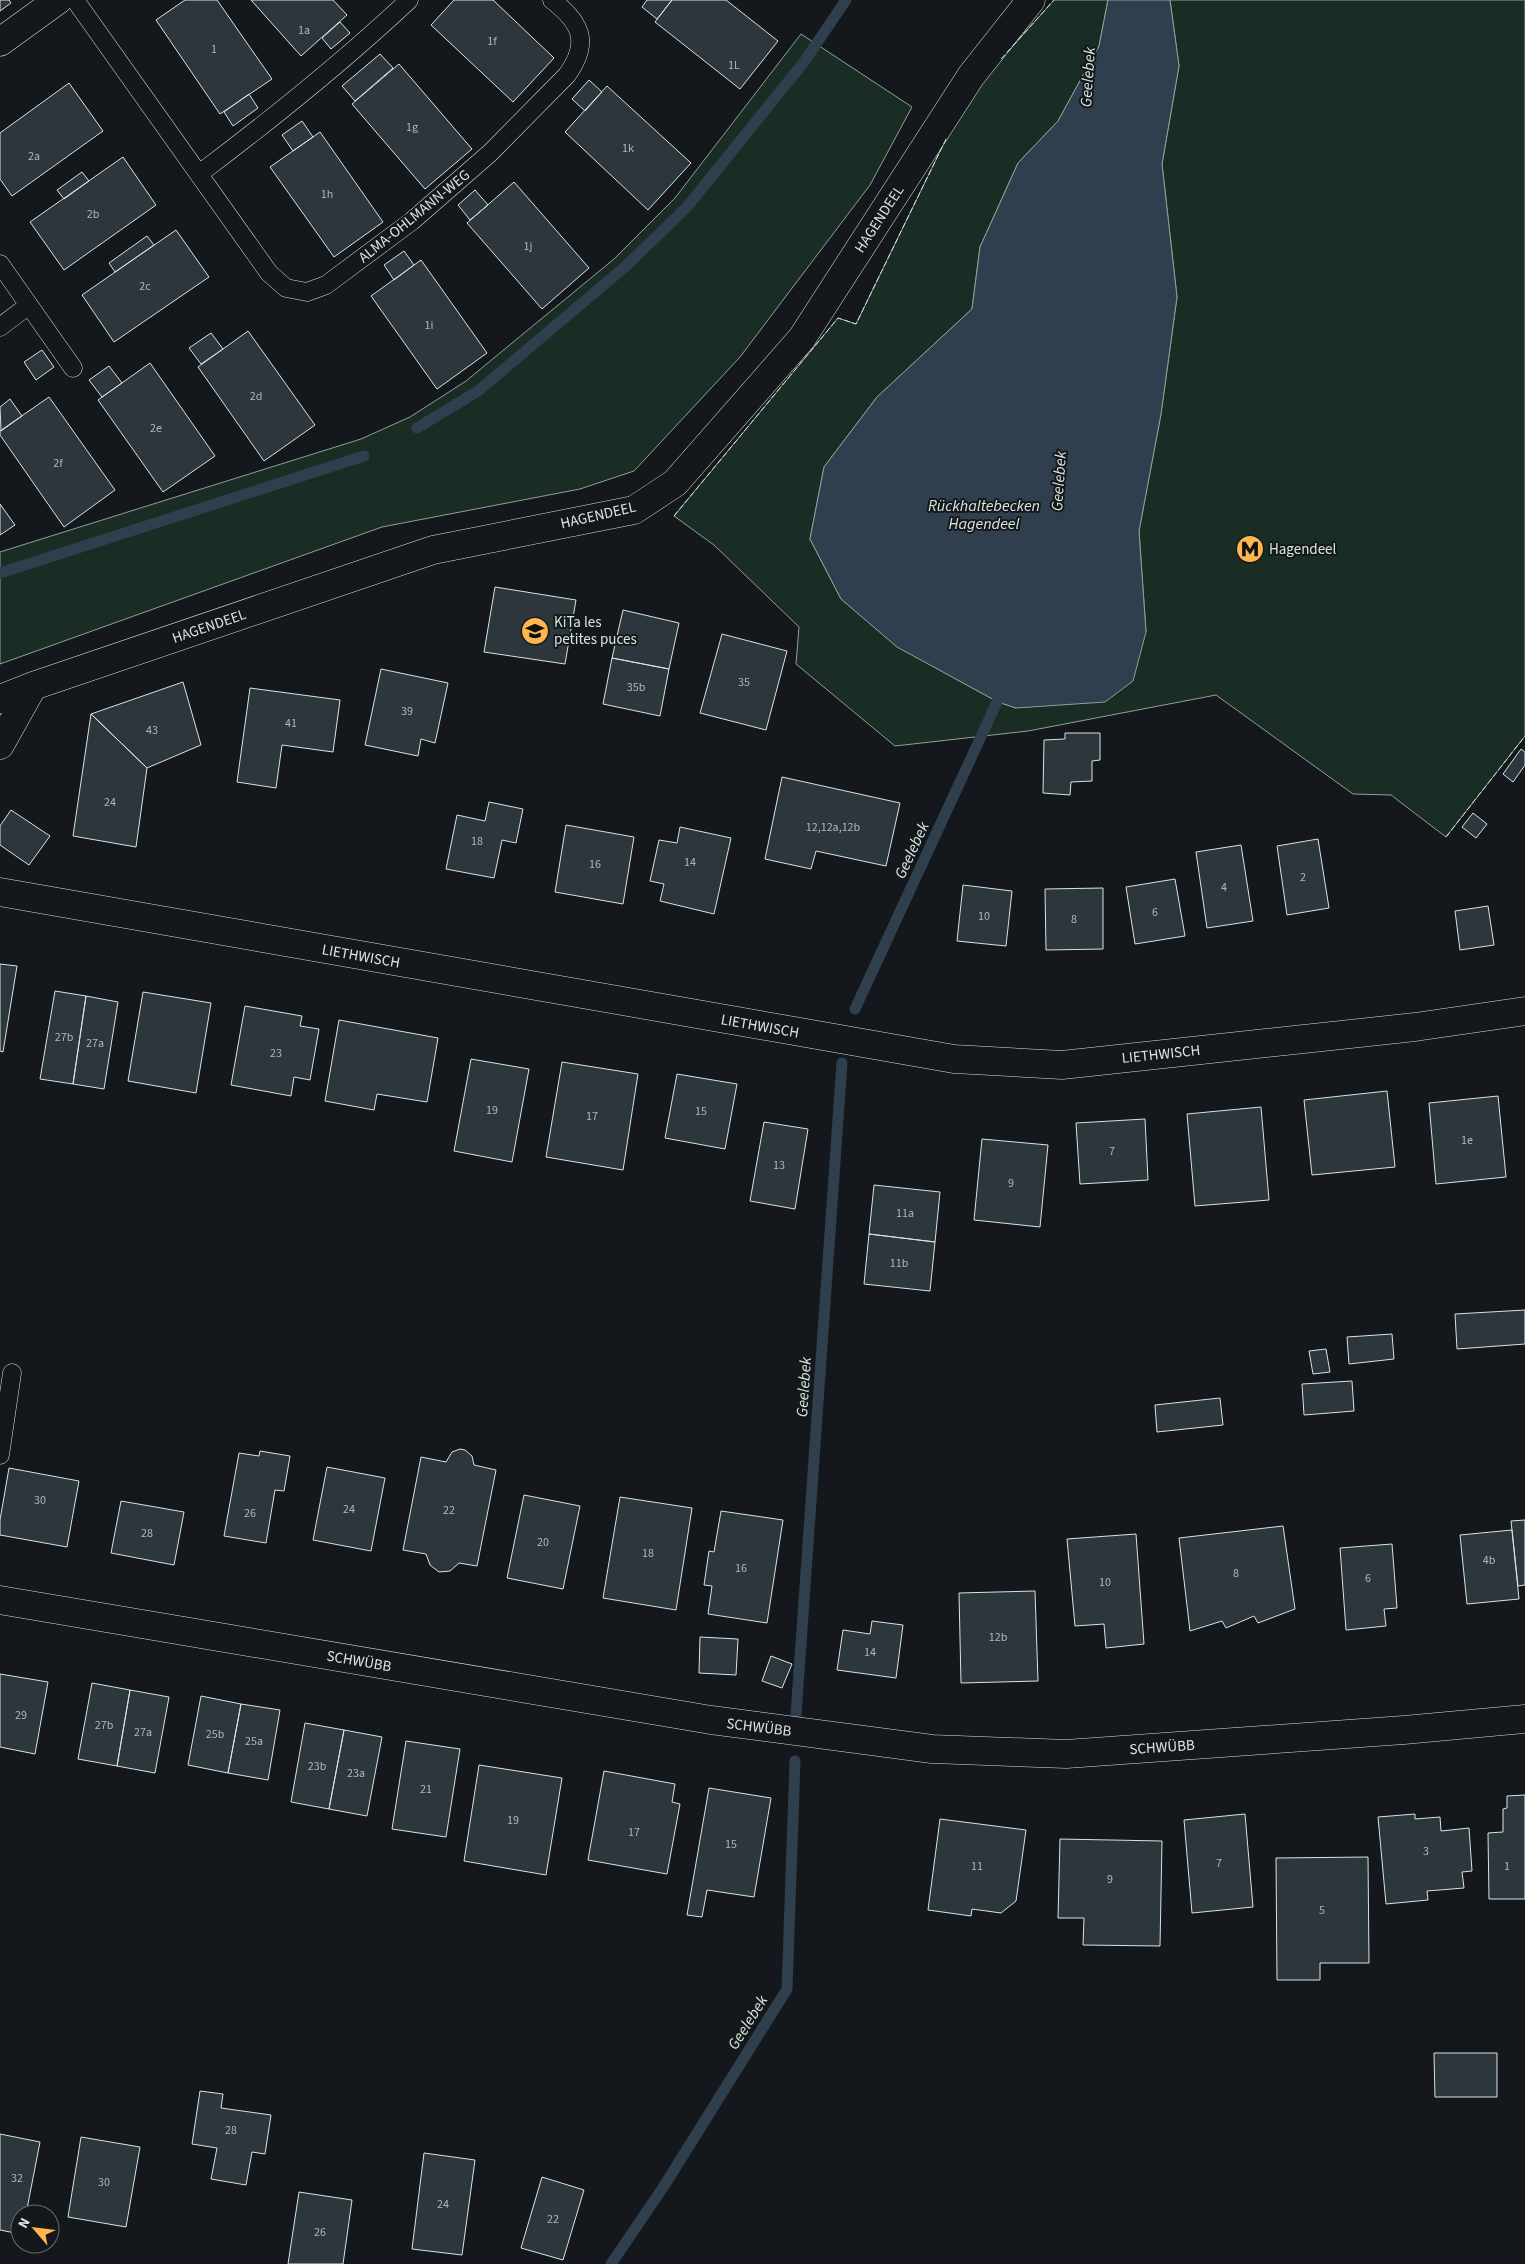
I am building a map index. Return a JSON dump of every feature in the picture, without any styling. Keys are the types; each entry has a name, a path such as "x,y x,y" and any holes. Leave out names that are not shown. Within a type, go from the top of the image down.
{"street":[{"path":"0,42 58,0"},
{"name":"HAGENDEEL","path":"0,699 33,686 432,550 634,510 675,483 802,338 971,76 1031,0"},
{"path":"0,745 33,686"},
{"name":"LIETHWISCH","path":"0,892 954,1059 1062,1065 1415,1027 1525,1010"},
{"name":"SCHWÜBB","path":"0,1600 711,1720 932,1749 1066,1754 1404,1730 1525,1719"}],"lane":[{"name":"ALMA-OHLMANN-WEG","path":"75,0 269,274 286,288 307,292 326,285 412,221 490,153 567,76 576,62 581,47 580,34 575,22 567,12 552,0"},
{"path":"199,174 283,111 339,65 409,0"},
{"path":"0,264 73,368"},
{"path":"0,327 29,305"},
{"path":"0,1455 12,1373"}],"green space":[{"path":"1054,0 1108,0 1099,46 1058,121 1018,163 980,247 972,309 877,397 824,467 810,539 841,599 898,647 998,702 1016,708 1146,632 1139,531 1161,414 1177,297 1162,164 1179,66 1170,0 1525,0 1525,736 1446,837 1391,795 1353,794 1216,695 1028,731 895,746 796,664 799,627 714,545 674,516 838,318 856,324 965,100"},
{"path":"801,34 912,107 870,185 740,357 634,471 580,489 382,527 0,664 0,552 361,439 410,417 466,381 614,259 675,198"}],"water":[{"name":"Rückhaltebecken Hagendeel","path":"1108,0 1170,0 1179,66 1162,164 1177,297 1161,414 1139,531 1146,632 1133,681 1105,702 1016,708 998,702 897,647 841,599 810,539 824,467 877,397 972,309 980,247 1018,163 1058,121 1099,46"}],"building":[{"path":"0,0 9,0 11,3 0,11"},
{"path":"185,0 217,0 272,79 220,114 156,20"},
{"path":"251,0 333,0 347,15 301,56"},
{"path":"454,0 493,0 554,58 513,102 431,25"},
{"path":"647,0 672,0 657,19 642,7"},
{"path":"672,0 726,0 778,41 740,89 655,22"},
{"path":"340,22 350,33 331,49 322,38"},
{"path":"380,54 393,68 355,101 342,86"},
{"path":"399,64 472,149 425,189 352,104"},
{"path":"589,80 602,92 585,111 572,99"},
{"path":"69,83 103,131 12,196 0,179 0,133"},
{"path":"607,86 691,163 648,210 565,132"},
{"path":"249,94 258,108 233,126 224,112"},
{"path":"302,121 313,137 293,151 282,135"},
{"path":"320,132 383,222 334,257 270,167"},
{"path":"123,157 156,205 64,270 30,222"},
{"path":"82,172 89,181 64,199 57,190"},
{"path":"514,182 589,268 542,309 467,223"},
{"path":"475,190 488,205 470,220 458,205"},
{"path":"176,230 209,277 114,342 82,295"},
{"path":"147,236 154,245 115,272 109,263"},
{"path":"404,251 414,265 394,280 384,265"},
{"path":"421,260 487,353 437,389 371,296"},
{"path":"248,331 315,425 264,461 198,367"},
{"path":"211,333 223,349 201,364 189,348"},
{"path":"42,350 54,367 36,380 24,362"},
{"path":"150,363 215,456 163,492 98,400"},
{"path":"109,366 122,383 102,397 89,380"},
{"path":"49,397 115,490 64,527 0,435 0,431"},
{"path":"10,399 22,416 1,431 0,407"},
{"path":"0,504 15,525 0,535"},
{"path":"495,587 576,600 565,664 484,652"},
{"path":"623,610 679,623 669,669 612,658"},
{"path":"722,634 787,651 766,730 700,713"},
{"path":"612,658 669,669 660,716 603,704"},
{"path":"381,669 448,683 435,743 421,739 418,756 365,745"},
{"path":"183,682 201,745 147,768 91,714"},
{"path":"250,688 340,700 333,752 282,745 276,788 237,782"},
{"path":"91,714 147,768 136,847 73,836"},
{"path":"1065,733 1100,733 1100,760 1092,761 1092,781 1071,782 1070,795 1043,793 1044,740 1065,739"},
{"path":"1521,749 1525,752 1525,765 1513,782 1503,774"},
{"path":"782,777 900,803 886,866 816,851 811,869 765,859"},
{"path":"489,802 523,809 516,843 502,840 494,878 446,869 457,815 485,821"},
{"path":"11,810 50,836 29,865 0,845 0,826"},
{"path":"1473,813 1487,824 1476,838 1462,827"},
{"path":"566,825 634,837 623,904 555,892"},
{"path":"680,827 731,838 714,914 660,901 664,884 650,881 659,840 677,843"},
{"path":"1318,839 1329,908 1287,915 1277,846"},
{"path":"1241,845 1253,921 1207,928 1196,852"},
{"path":"1175,879 1185,936 1135,944 1126,887"},
{"path":"963,885 1012,891 1006,946 957,941"},
{"path":"1103,888 1103,949 1046,950 1045,889"},
{"path":"1488,906 1494,945 1460,950 1455,911"},
{"path":"0,964 17,966 3,1052 0,1051"},
{"path":"55,991 86,996 73,1084 40,1079"},
{"path":"143,992 211,1003 196,1093 128,1081"},
{"path":"86,996 118,1002 104,1089 73,1084"},
{"path":"245,1006 302,1016 300,1026 319,1029 310,1080 294,1077 291,1096 231,1085"},
{"path":"339,1020 438,1038 427,1102 377,1094 374,1110 325,1101"},
{"path":"471,1059 529,1069 512,1162 454,1151"},
{"path":"562,1062 638,1074 623,1170 546,1157"},
{"path":"677,1074 737,1084 725,1149 665,1138"},
{"path":"1387,1091 1395,1167 1312,1175 1304,1100"},
{"path":"1498,1096 1506,1177 1436,1184 1429,1103"},
{"path":"1261,1107 1269,1200 1195,1206 1187,1114"},
{"path":"1145,1119 1148,1180 1080,1184 1076,1123"},
{"path":"764,1122 808,1129 795,1209 750,1201"},
{"path":"982,1139 1048,1145 1040,1227 974,1220"},
{"path":"874,1185 940,1192 935,1242 869,1234"},
{"path":"869,1234 935,1242 930,1291 864,1284"},
{"path":"1525,1310 1525,1344 1457,1349 1455,1314"},
{"path":"1392,1334 1394,1359 1349,1364 1347,1337"},
{"path":"1326,1349 1330,1372 1313,1374 1309,1351"},
{"path":"1352,1381 1354,1411 1304,1415 1302,1384"},
{"path":"1220,1398 1223,1425 1157,1432 1155,1405"},
{"path":"460,1449 465,1450 472,1456 474,1465 496,1470 477,1566 459,1563 450,1571 439,1572 430,1565 426,1554 403,1550 421,1457 446,1462 452,1452"},
{"path":"260,1451 290,1456 284,1491 275,1490 266,1543 224,1536 239,1453 259,1456"},
{"path":"327,1467 385,1478 371,1551 313,1540"},
{"path":"9,1468 79,1481 67,1547 0,1535 0,1520"},
{"path":"524,1495 580,1506 563,1589 507,1578"},
{"path":"620,1497 692,1508 676,1610 603,1598"},
{"path":"121,1501 184,1512 174,1565 111,1553"},
{"path":"721,1511 783,1520 767,1623 708,1614 712,1586 704,1585 709,1551 714,1552"},
{"path":"1525,1520 1525,1585 1518,1586 1511,1521"},
{"path":"1283,1526 1295,1609 1258,1623 1254,1616 1226,1628 1222,1621 1190,1631 1179,1538"},
{"path":"1512,1530 1519,1599 1467,1604 1460,1535"},
{"path":"1136,1534 1144,1644 1106,1648 1104,1624 1075,1626 1067,1539"},
{"path":"1392,1544 1397,1608 1384,1609 1386,1626 1346,1630 1340,1548"},
{"path":"1035,1591 1038,1681 961,1683 959,1593"},
{"path":"872,1621 903,1625 896,1678 837,1670 843,1630 870,1634"},
{"path":"700,1637 738,1639 736,1675 699,1673"},
{"path":"771,1656 792,1664 782,1688 762,1681"},
{"path":"0,1674 48,1682 35,1754 0,1747"},
{"path":"92,1683 130,1690 117,1766 78,1759"},
{"path":"130,1690 169,1697 155,1773 117,1766"},
{"path":"201,1696 241,1704 228,1773 188,1765"},
{"path":"241,1704 280,1710 268,1780 228,1773"},
{"path":"305,1723 344,1730 329,1809 291,1802"},
{"path":"344,1730 382,1737 367,1816 329,1809"},
{"path":"406,1741 460,1749 446,1837 392,1829"},
{"path":"479,1765 562,1778 546,1875 464,1861"},
{"path":"604,1771 675,1784 672,1802 680,1804 667,1874 588,1860"},
{"path":"709,1788 771,1798 754,1897 707,1890 702,1917 687,1915"},
{"path":"1525,1795 1525,1899 1489,1899 1488,1833 1503,1832 1503,1809 1507,1808 1507,1796"},
{"path":"1245,1814 1253,1907 1192,1913 1184,1820"},
{"path":"1415,1814 1415,1819 1440,1817 1441,1831 1469,1828 1472,1871 1462,1872 1464,1888 1427,1891 1428,1900 1386,1904 1378,1817"},
{"path":"940,1819 1026,1830 1016,1901 1001,1913 972,1909 971,1916 928,1910"},
{"path":"1060,1839 1162,1841 1160,1946 1083,1945 1084,1918 1058,1918"},
{"path":"1368,1857 1369,1963 1320,1963 1320,1980 1277,1980 1276,1858"},
{"path":"1434,2053 1497,2053 1497,2097 1435,2097"},
{"path":"200,2091 223,2094 221,2108 271,2115 265,2154 252,2152 246,2185 211,2179 217,2148 192,2144"},
{"path":"0,2134 40,2142 28,2204 10,2204 10,2232 0,2230"},
{"path":"81,2137 140,2147 126,2227 68,2217"},
{"path":"424,2153 475,2160 462,2255 412,2249"},
{"path":"542,2177 584,2190 563,2260 521,2248"},
{"path":"299,2192 352,2200 343,2264 288,2264"}],"waterway":[{"path":"417,428 478,391 626,266 687,207 804,62 846,0"},
{"path":"0,573 364,456"},
{"name":"Geelebek","path":"855,1009 1003,689"},
{"name":"Geelebek","path":"796,1714 842,1063"},
{"name":"Geelebek","path":"611,2264 664,2186 787,1989 795,1761"}],"fence":[{"path":"1001,59 1054,0"},
{"path":"674,516 838,318 856,324 947,137"},
{"path":"1446,837 1525,736"}],"place":[{"name":"Hagendeel","path":"1250,549"},
{"name":"KiTa les petites puces","path":"535,631"}]}
